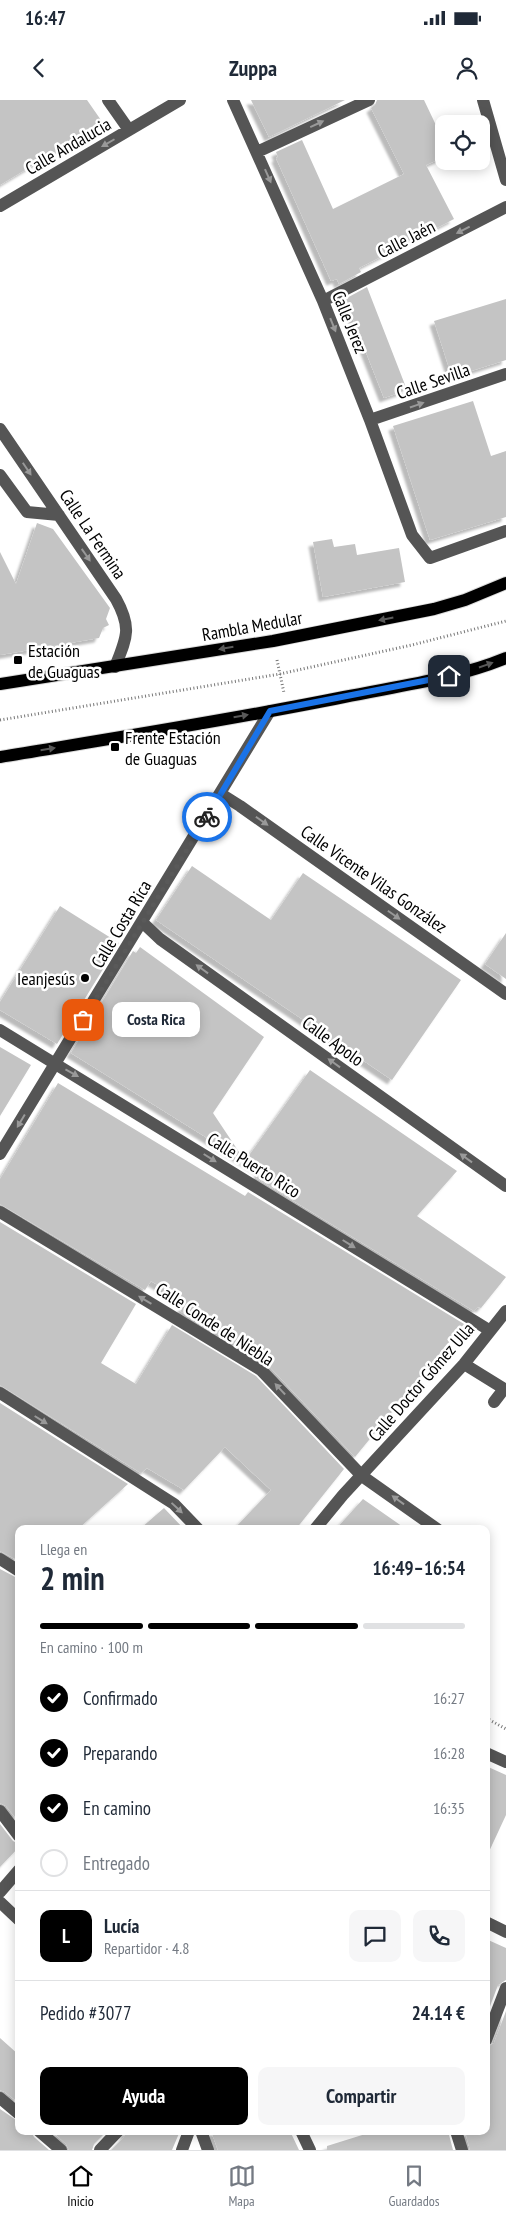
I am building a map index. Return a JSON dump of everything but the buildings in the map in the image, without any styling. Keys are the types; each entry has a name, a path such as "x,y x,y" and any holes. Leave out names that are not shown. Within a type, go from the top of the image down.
{"main road":[{"name":"Rambla Medular","path":"0,684 273,641 434,609 465,600 506,583"},
{"path":"0,757 270,711 449,676 486,666 506,658"}],"street":[{"path":"108,100 130,130"},
{"name":"Calle Andalucia","path":"0,206 180,100"},
{"name":"Calle Jerez","path":"233,100 323,301 370,420 412,535 430,558 506,531"},
{"path":"257,152 369,100"},
{"path":"483,100 506,180"},
{"name":"Calle Jaén","path":"323,301 506,207"},
{"name":"Calle Sevilla","path":"370,420 506,374"},
{"name":"Calle La Fermina","path":"0,429 126,616 127,630 115,667"},
{"path":"0,475 26,512 59,515"},
{"name":"Calle Costa Rica","path":"0,1154 270,711"},
{"name":"Calle Vicente Vilas González","path":"221,794 506,994"},
{"name":"Calle Apolo","path":"142,922 160,939 506,1186"},
{"name":"Calle Puerto Rico","path":"0,1030 490,1330"},
{"name":"Calle Conde de Niebla","path":"0,1212 261,1370 362,1476 431,1525"},
{"name":"Calle Doctor Gómez Ulla","path":"318,1525 343,1495 464,1364 506,1311"},
{"path":"464,1364 505,1390 494,1402"},
{"path":"0,1394 174,1504 194,1525"},
{"path":"0,1559 15,1568"},
{"path":"490,1755 506,1762"},
{"path":"0,1811 15,1831"},
{"path":"0,1892 15,1875"},
{"path":"0,1902 15,1916"},
{"path":"490,1924 506,1932"},
{"path":"490,2030 506,1988"},
{"path":"0,2098 15,2111"},
{"path":"44,2135 61,2150"},
{"path":"100,2150 114,2135"},
{"path":"182,2150 188,2135"},
{"path":"202,2135 208,2150"},
{"path":"303,2135 310,2150"},
{"path":"457,2135 462,2150"}],"path":[{"path":"0,720 280,674 412,645 506,621"},
{"path":"277,660 285,696"},
{"path":"490,1720 506,1729"}],"way so far":[{"path":"83,1020 207,817"}],"place":[{"name":"Estación de Guaguas","path":"18,660"},
{"name":"Frente Estación de Guaguas","path":"115,747"},
{"name":"Ieanjesús","path":"85,978"},
{"name":"Costa Rica","path":"83,1020"}],"route":[{"path":"207,817 270,711 449,676"}]}
